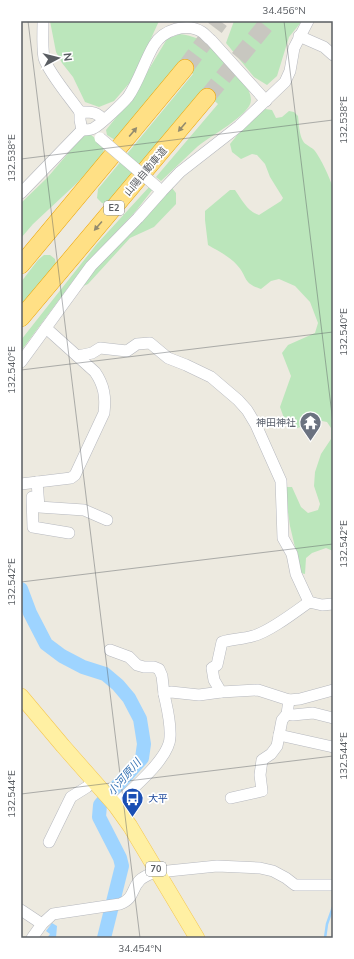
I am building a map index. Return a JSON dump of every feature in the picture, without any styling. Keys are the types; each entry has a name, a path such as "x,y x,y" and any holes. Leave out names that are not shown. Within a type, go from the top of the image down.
{"highway":[{"path":"21,264 137,127 184,68"},
{"name":"山陽自動車道","path":"21,318 207,97"}],"main road":[{"name":"70","path":"21,696 114,803 130,826 197,938"},
{"name":"70","path":"21,708 63,746"}],"street":[{"path":"43,21 42,41 44,59 80,112 82,130"},
{"path":"21,362 91,266 138,218 160,189 239,126 285,82 290,70 294,48 308,21"},
{"path":"97,133 104,120 127,97 144,67 154,45 162,36 180,28 190,28 202,31 266,101"},
{"path":"299,36 324,47 333,55"},
{"path":"80,112 99,114 104,120"},
{"path":"82,130 97,133 160,189"},
{"path":"21,193 82,130"},
{"path":"30,483 71,478 75,475 79,470 86,450 104,413 105,404 101,380 95,372 46,328"},
{"path":"78,356 92,353 100,348 127,350 137,344 150,344 168,358 211,377 243,405 256,425 281,480 283,538 292,554 296,574 309,602"},
{"path":"30,483 39,507 84,510 107,520"},
{"path":"30,483 34,527 69,533"},
{"path":"221,692 214,680 212,668 217,665 222,642 253,637 285,619 309,602 322,605 333,604"},
{"path":"110,650 129,657 137,665 159,669 162,676 170,738 168,746 142,780 114,803"},
{"path":"164,694 171,692 199,695 258,690 289,700 300,699 333,690"},
{"path":"230,798 262,791 260,775 262,760 271,754 277,746 282,720 287,714 289,700"},
{"path":"287,714 293,715 313,713 333,718"},
{"path":"279,735 333,747"},
{"path":"49,842 71,797 86,787 96,783"},
{"path":"32,938 42,924 53,914 117,905 127,901 140,880 168,871 217,866 260,868 273,871 295,885 333,885"},
{"path":"21,910 42,924"}],"green space":[{"path":"50,21 159,21 132,80 114,101 99,107 85,102 73,77 62,63 56,52"},
{"path":"234,21 302,21 289,37 277,76 267,85 254,77 226,43"},
{"path":"180,34 197,38 213,49 246,86 251,100 249,106 237,119 197,147 161,181 156,177 218,104 207,94 108,204 102,203 97,198 98,189 193,74 182,63 115,140 107,135 106,130 131,99 167,39"},
{"path":"265,109 272,110 276,118 282,117 289,111 294,112 298,116 303,141 317,154 333,188 333,551 326,548 312,553 306,558 305,574 301,573 290,526 286,498 287,487 292,487 301,507 308,513 318,510 320,504 314,486 315,472 321,454 331,439 331,428 327,422 322,421 297,428 285,421 280,407 291,376 282,353 288,345 315,333 318,323 310,302 295,286 279,279 271,281 261,289 248,282 234,262 208,245 205,220 205,211 230,190 235,190 248,208 259,215 281,201 283,198 270,177 265,164 257,155 252,154 241,159 232,152 230,144 238,134"},
{"path":"90,134 103,145 104,154 77,183 33,224 21,238 21,203 47,178 82,137"},
{"path":"150,186 153,189 135,212 84,266 21,351 21,340 96,245"},
{"path":"172,188 176,193 176,204 154,227 130,238 88,284 77,289 158,201"},
{"path":"44,255 50,255 55,259 56,264 21,309 21,282 38,260"}],"water":[{"path":"52,923 57,926 56,938 47,938 50,934 46,931"}],"waterway":[{"name":"小河原川","path":"21,589 30,613 46,644 62,656 83,667 105,674 118,685 129,698 140,719 144,744 142,758 100,805 99,817 120,858 122,866 104,938"},
{"path":"325,938 327,924 333,907"}],"tunnel":[{"path":"185,68 220,21"},
{"path":"207,97 269,21"}],"place":[{"name":"神田神社","path":"311,442"},
{"name":"大平","path":"132,818"}]}
